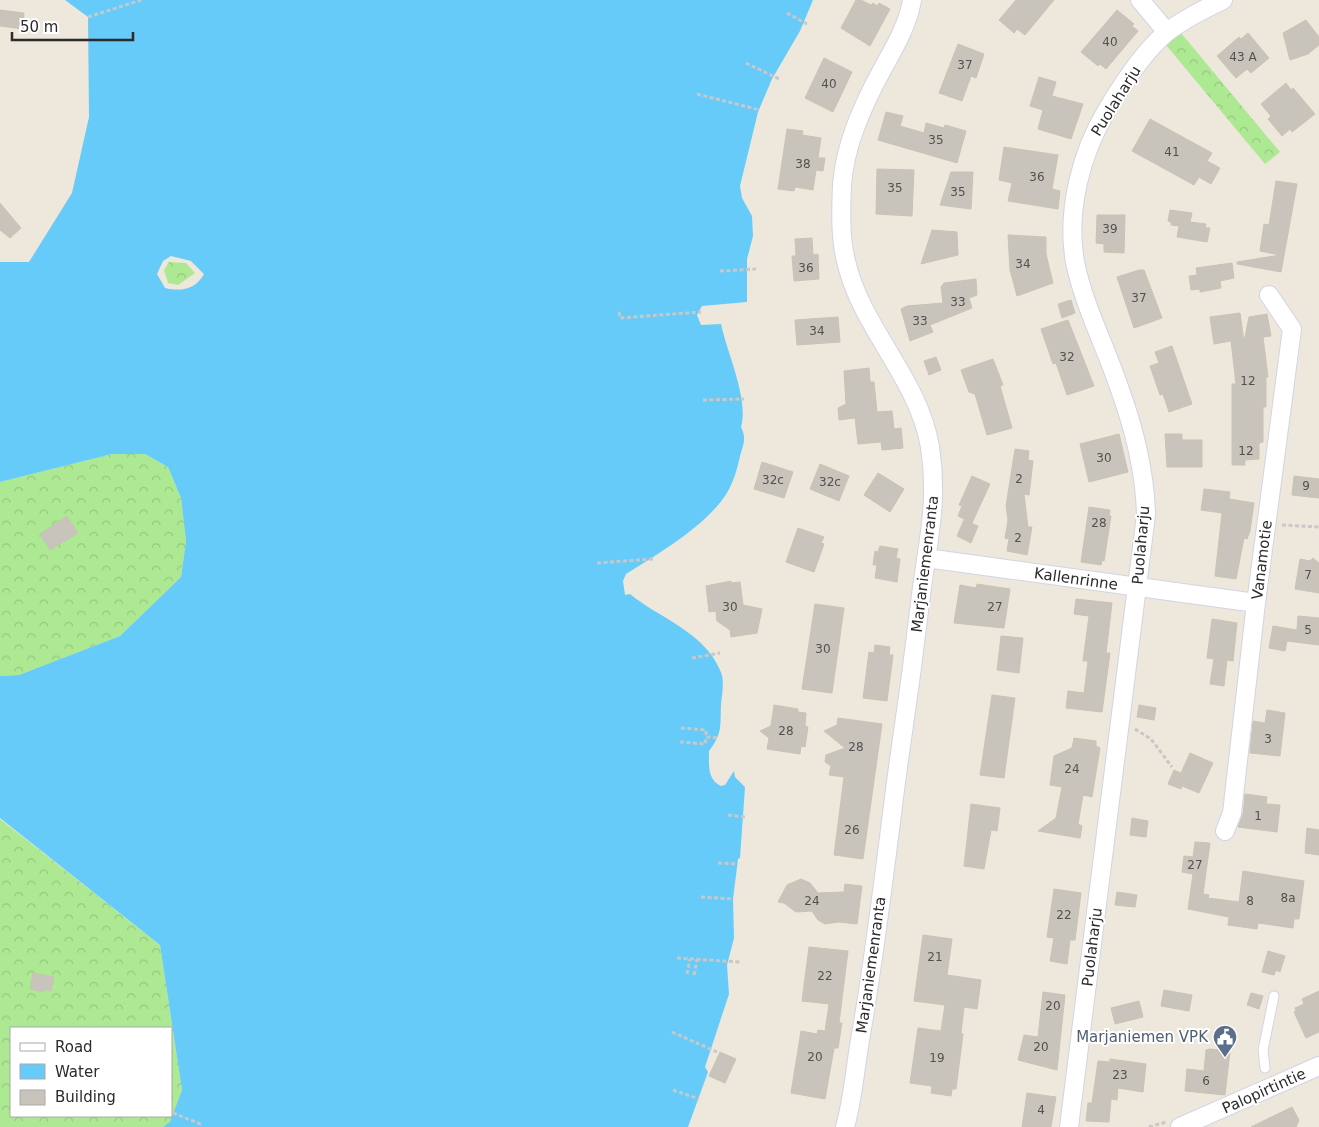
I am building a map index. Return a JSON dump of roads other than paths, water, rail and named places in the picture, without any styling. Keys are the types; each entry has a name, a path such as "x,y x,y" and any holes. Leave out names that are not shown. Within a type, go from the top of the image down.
{"street":[{"name":"Marjaniemenranta","path":"845,1127 850,1109 866,1006 907,714 926,558 933,522 934,492 930,445 923,415 858,296 846,262 842,228 842,184 846,160 856,124 904,27 912,0"},
{"path":"1140,0 1167,32"},
{"name":"Puolaharju","path":"1070,1127 1146,515 1146,491 1140,454 1119,386 1088,308 1075,261 1073,231 1076,197 1083,163 1091,140 1112,101 1131,73 1167,32 1196,13 1223,0"},
{"name":"Vanamotie","path":"1225,832 1232,813 1256,603 1292,329 1269,295"},
{"name":"Kallenrinne","path":"926,558 1256,603"},
{"name":"Palopirtintie","path":"1180,1127 1319,1066"}],"lane":[{"path":"1265,1068 1262,1050 1274,996"}],"water":[{"path":"65,0 813,0 800,31 772,79 758,112 740,186 742,198 752,216 753,236 747,259 747,302 702,306 697,315 701,325 721,324 740,390 743,416 741,427 744,439 736,472 725,496 705,518 680,539 626,574 623,581 625,595 630,594 680,627 703,645 713,657 722,674 723,687 719,734 709,751 711,776 721,786 725,785 734,771 735,777 745,787 740,858 738,859 733,899 734,938 727,965 729,994 705,1067 708,1072 688,1127 163,1127 170,1122 182,1090 160,945 0,818 0,676 19,675 120,636 181,577 186,541 181,498 168,467 145,454 112,454 0,482 0,262 29,262 72,193 89,117 88,17","holes":["171,256 191,261 204,274 193,286 177,290 165,288 157,274 163,261"]}],"place":[{"name":"Marjaniemen VPK","path":"1225,1058"}]}
